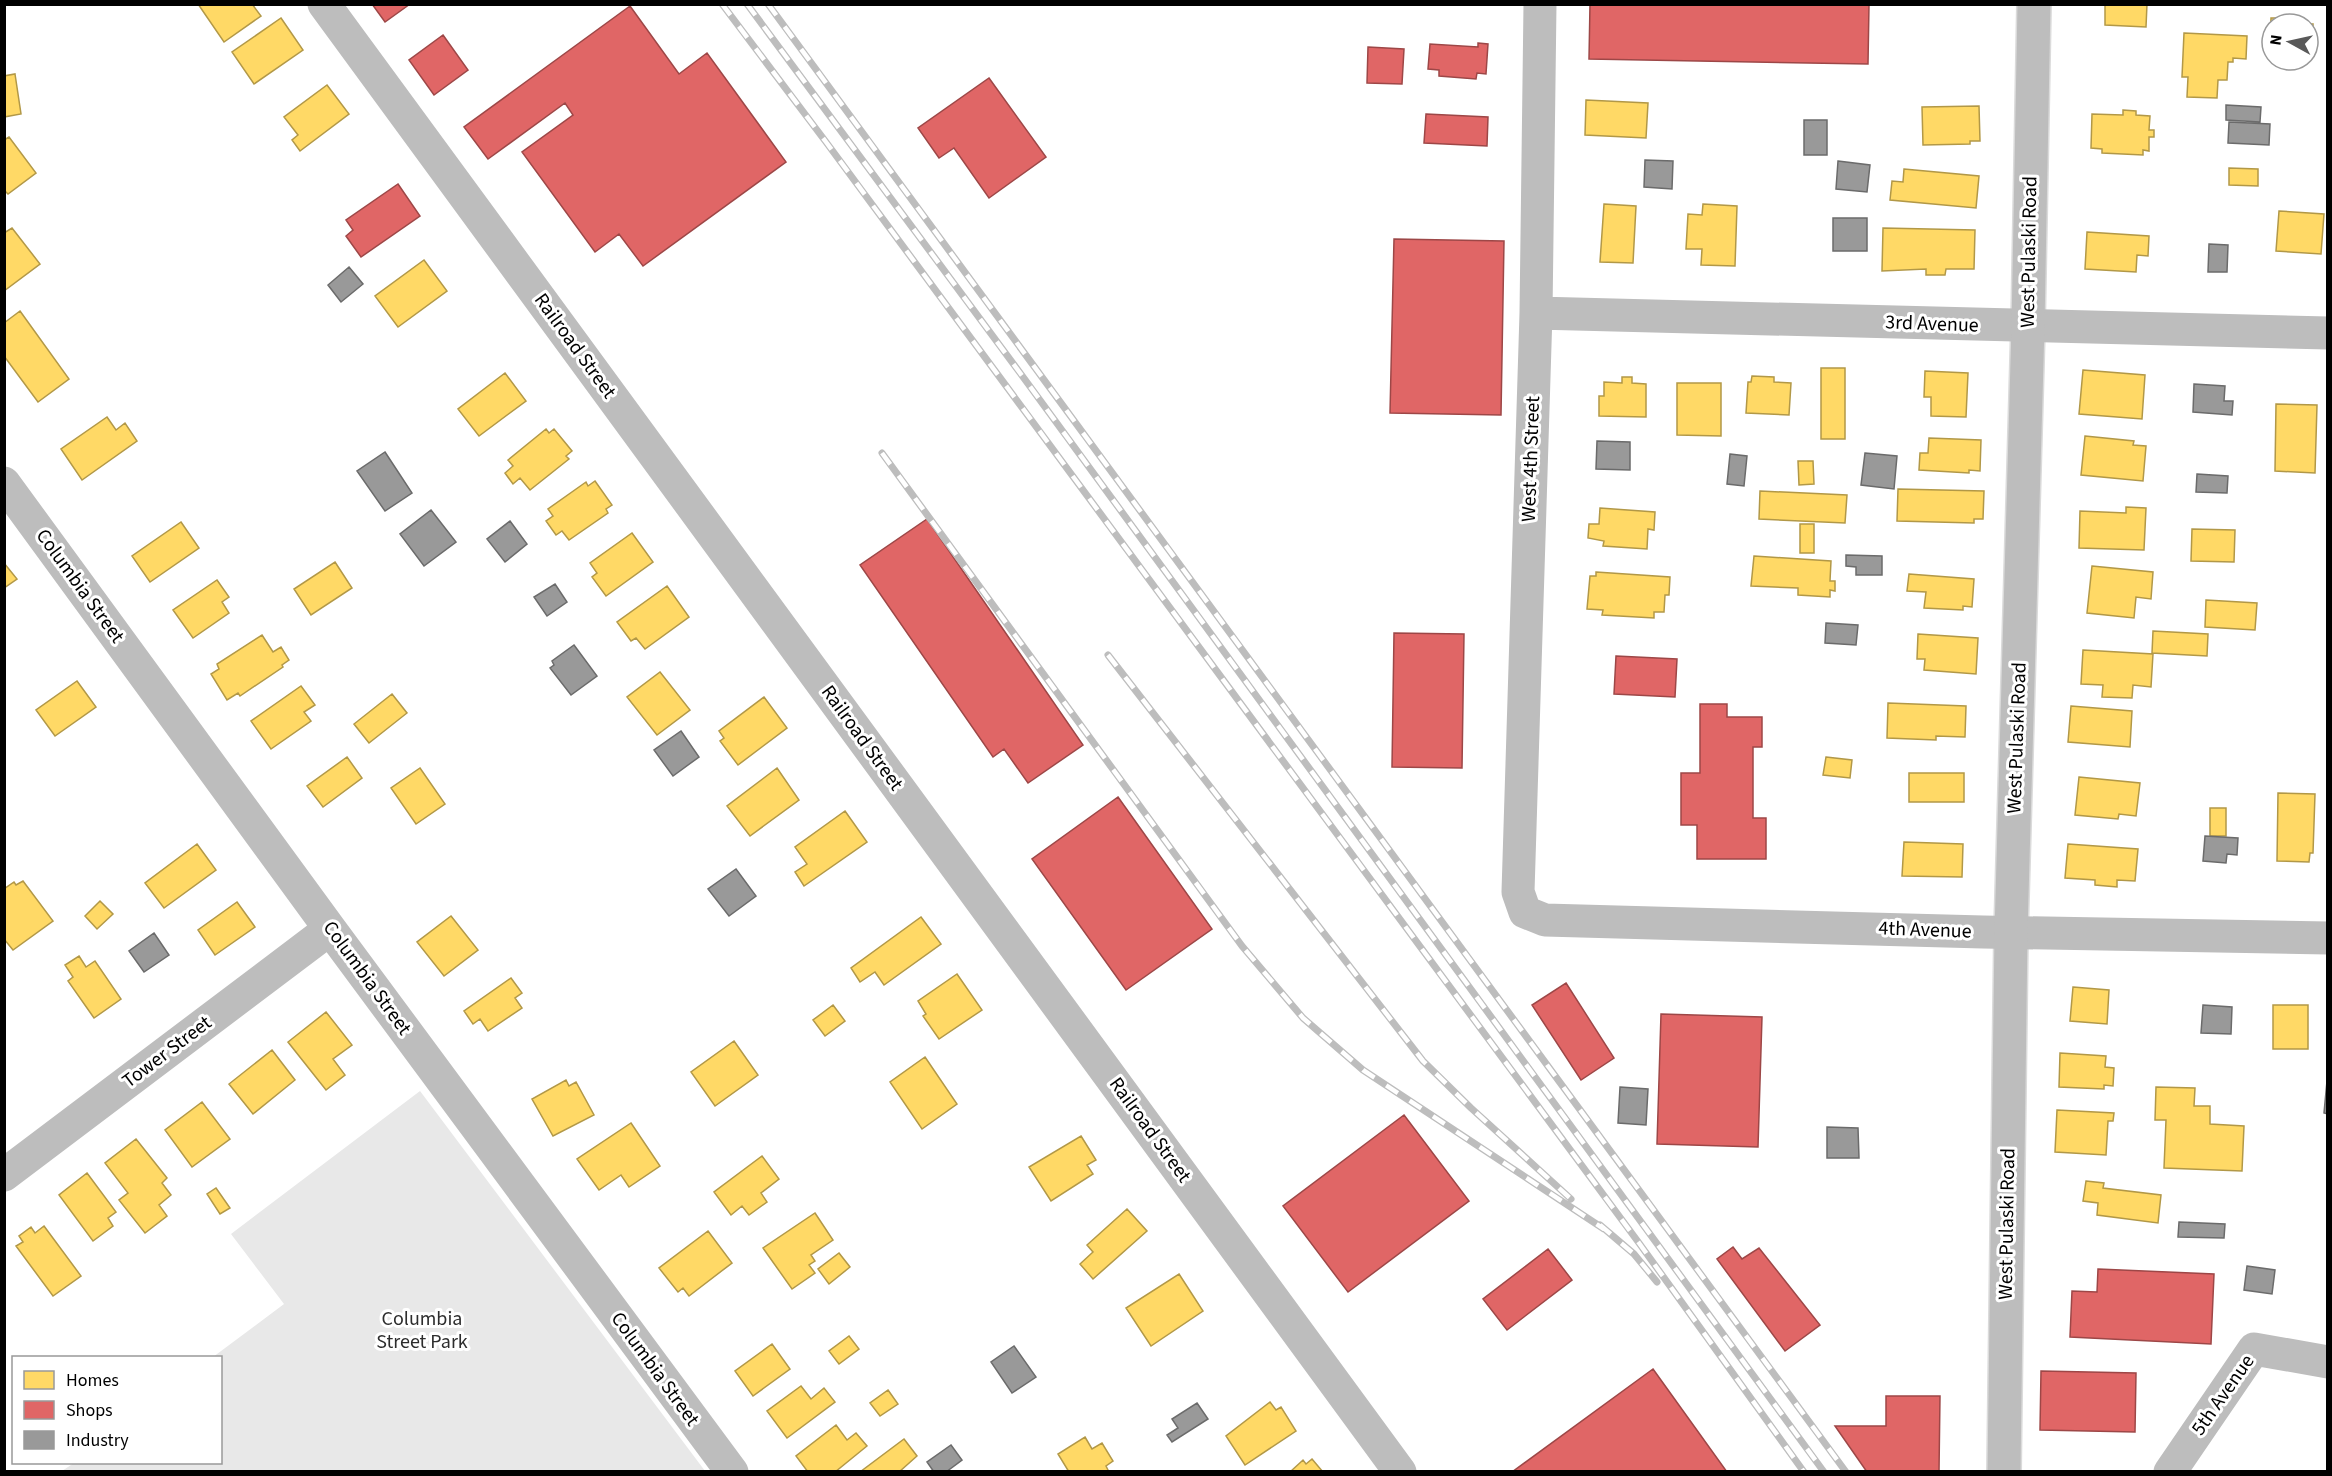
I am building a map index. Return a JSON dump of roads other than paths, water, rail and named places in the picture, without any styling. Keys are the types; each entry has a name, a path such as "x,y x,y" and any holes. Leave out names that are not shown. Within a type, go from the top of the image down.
{"street":[{"name":"Railroad Street","path":"324,4 1400,1472"},
{"name":"West 4th Street","path":"1525,912 1518,892 1536,313 1540,4"},
{"name":"West Pulaski Road","path":"2004,1472 2011,932 2028,326 2034,4"},
{"name":"3rd Avenue","path":"1536,313 2328,333"},
{"name":"Columbia Street","path":"4,483 330,929 732,1472"},
{"name":"4th Avenue","path":"1525,912 1545,920 2328,938"},
{"name":"Tower Street","path":"4,1175 330,929"},
{"name":"5th Avenue","path":"2170,1472 2254,1349 2328,1362"}],"railway":[{"path":"722,4 1639,1243 1804,1472"},
{"path":"747,4 1026,381 1824,1472"},
{"path":"768,4 1846,1472"},
{"path":"882,453 1242,946 1303,1018 1363,1070 1604,1229"},
{"path":"1108,655 1423,1061 1571,1199"},
{"path":"1600,1225 1634,1254 1657,1282"}],"park label":[{"name":"Columbia Street Park","path":"422,1330"}]}
